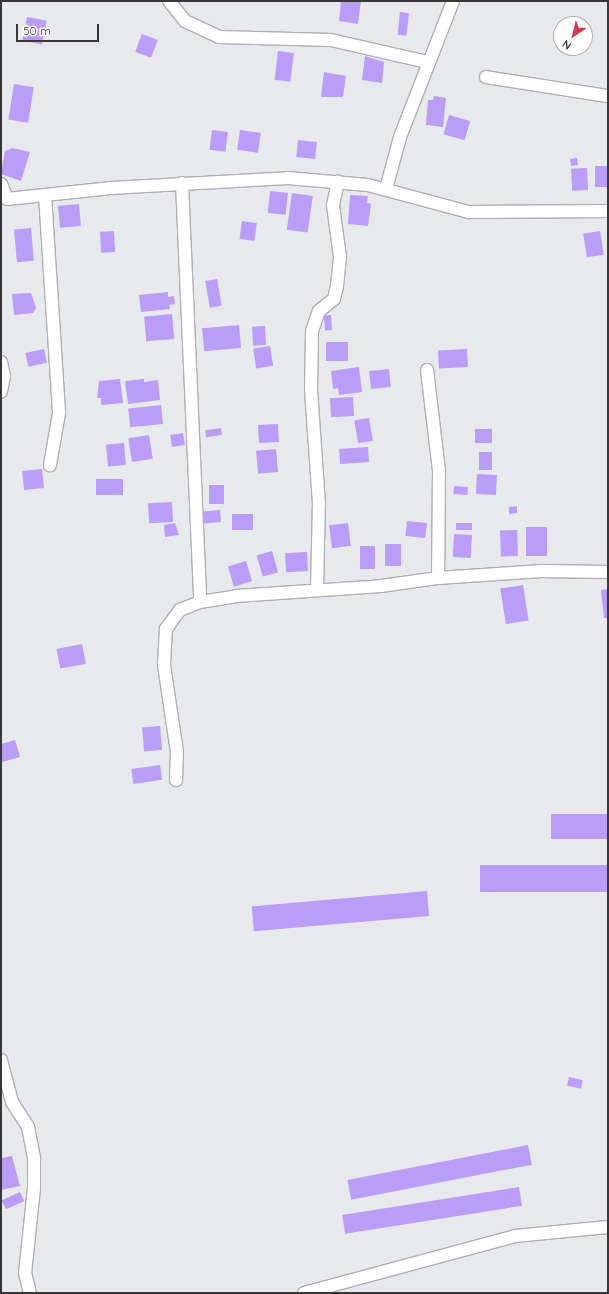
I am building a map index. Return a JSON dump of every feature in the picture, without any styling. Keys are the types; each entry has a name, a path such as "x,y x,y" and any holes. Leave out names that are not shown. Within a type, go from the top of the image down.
{"street":[{"path":"169,1 185,21 219,37 331,40 427,62"},
{"path":"386,189 400,137 413,110 427,62 453,1"},
{"path":"486,77 608,96"},
{"path":"1,184 3,201 45,195 182,183 288,178 338,182 386,189 469,212 608,211"},
{"path":"316,589 319,504 311,389 312,330 319,311 334,299 337,286 340,257 333,205 338,182"},
{"path":"182,183 200,602"},
{"path":"45,195 59,413 50,465"},
{"path":"1,362 4,376 1,392"},
{"path":"427,370 439,471 438,578"},
{"path":"176,780 177,752 164,665 166,629 180,610 200,602 316,589 381,586 438,578 542,571 608,572"},
{"path":"1,1060 12,1102 28,1127 34,1159 25,1273 30,1293"},
{"path":"304,1293 337,1289 515,1236 608,1227"}],"building":[{"path":"341,1 361,1 358,24 339,21"},
{"path":"400,12 409,13 407,36 398,35"},
{"path":"27,17 47,21 42,44 22,41"},
{"path":"142,34 158,40 151,58 135,52"},
{"path":"278,51 294,53 290,82 274,80"},
{"path":"365,56 384,62 382,83 362,80"},
{"path":"324,72 346,76 343,97 321,97"},
{"path":"14,84 34,87 28,123 8,120"},
{"path":"434,96 446,98 443,127 426,125 428,100 433,100"},
{"path":"449,115 470,121 465,140 443,134"},
{"path":"212,130 228,132 225,152 210,150"},
{"path":"240,130 261,133 258,153 237,150"},
{"path":"298,140 317,142 315,159 296,157"},
{"path":"12,148 30,152 21,181 1,174 5,151"},
{"path":"577,158 578,165 571,166 570,159"},
{"path":"595,166 608,166 608,187 595,187"},
{"path":"587,168 588,190 572,191 571,169"},
{"path":"270,191 288,193 286,215 268,213"},
{"path":"292,193 313,196 308,233 287,230"},
{"path":"350,195 368,196 367,203 371,204 368,226 348,224"},
{"path":"79,204 81,226 60,228 58,206"},
{"path":"242,221 257,223 254,241 239,239"},
{"path":"31,228 34,261 17,262 14,229"},
{"path":"114,231 115,252 101,253 100,232"},
{"path":"600,231 604,255 587,257 583,234"},
{"path":"217,279 222,306 210,308 205,281"},
{"path":"168,292 168,297 174,296 175,304 169,305 170,309 141,312 139,295"},
{"path":"31,293 36,308 33,313 14,315 12,294"},
{"path":"172,314 174,339 146,341 144,316"},
{"path":"324,315 331,315 332,330 325,330"},
{"path":"239,325 241,348 204,351 202,328"},
{"path":"265,326 266,345 253,346 252,327"},
{"path":"326,342 348,342 348,361 326,361"},
{"path":"270,346 273,366 256,368 253,349"},
{"path":"44,349 47,363 28,367 25,353"},
{"path":"467,349 468,367 439,368 438,351"},
{"path":"359,367 362,392 339,395 338,388 333,389 331,371"},
{"path":"389,369 391,387 371,389 369,371"},
{"path":"120,379 123,403 101,405 101,398 97,398 99,381"},
{"path":"144,379 144,382 158,380 160,400 128,404 125,381"},
{"path":"353,397 354,416 331,417 330,398"},
{"path":"161,405 163,424 130,427 128,408"},
{"path":"369,418 373,441 358,443 354,421"},
{"path":"278,424 279,442 259,443 258,425"},
{"path":"221,428 222,435 206,437 205,430"},
{"path":"475,429 492,429 492,443 475,443"},
{"path":"183,433 185,445 172,447 170,435"},
{"path":"149,435 153,459 132,462 128,438"},
{"path":"124,443 126,465 108,466 106,445"},
{"path":"368,447 369,462 340,464 339,449"},
{"path":"276,449 278,472 258,474 256,451"},
{"path":"479,452 492,452 492,470 479,470"},
{"path":"42,469 44,488 24,490 22,471"},
{"path":"477,474 497,475 496,495 476,494"},
{"path":"96,479 123,479 123,495 96,495"},
{"path":"209,485 224,485 224,504 209,504"},
{"path":"454,486 468,487 467,495 453,494"},
{"path":"172,502 173,522 149,523 148,503"},
{"path":"517,506 517,513 509,514 509,507"},
{"path":"220,510 221,522 204,523 203,511"},
{"path":"232,514 253,514 253,530 232,530"},
{"path":"407,521 427,523 425,538 405,536"},
{"path":"175,523 179,535 165,537 164,525"},
{"path":"348,523 351,546 332,548 329,525"},
{"path":"456,523 472,523 472,530 456,530"},
{"path":"526,527 547,527 547,556 526,556"},
{"path":"517,530 518,556 501,557 500,531"},
{"path":"454,534 472,535 471,558 453,557"},
{"path":"385,544 401,544 401,566 385,566"},
{"path":"360,546 375,546 375,569 360,569"},
{"path":"272,551 278,572 263,577 257,555"},
{"path":"307,552 308,571 286,572 285,553"},
{"path":"246,561 252,581 234,587 228,567"},
{"path":"523,585 529,621 506,624 500,589"},
{"path":"608,589 608,618 604,618 601,590"},
{"path":"82,644 86,664 60,669 56,649"},
{"path":"160,726 162,750 144,751 142,728"},
{"path":"15,740 20,757 2,762 1,744"},
{"path":"160,765 162,780 133,784 131,769"},
{"path":"551,814 608,814 608,839 551,839"},
{"path":"480,865 608,865 608,892 480,892"},
{"path":"427,891 429,916 254,931 252,906"},
{"path":"569,1077 583,1080 581,1089 567,1086"},
{"path":"528,1145 532,1165 351,1200 347,1180"},
{"path":"12,1156 20,1186 1,1190 1,1158"},
{"path":"519,1187 522,1206 345,1234 342,1215"},
{"path":"20,1192 24,1201 6,1209 2,1200"}]}
